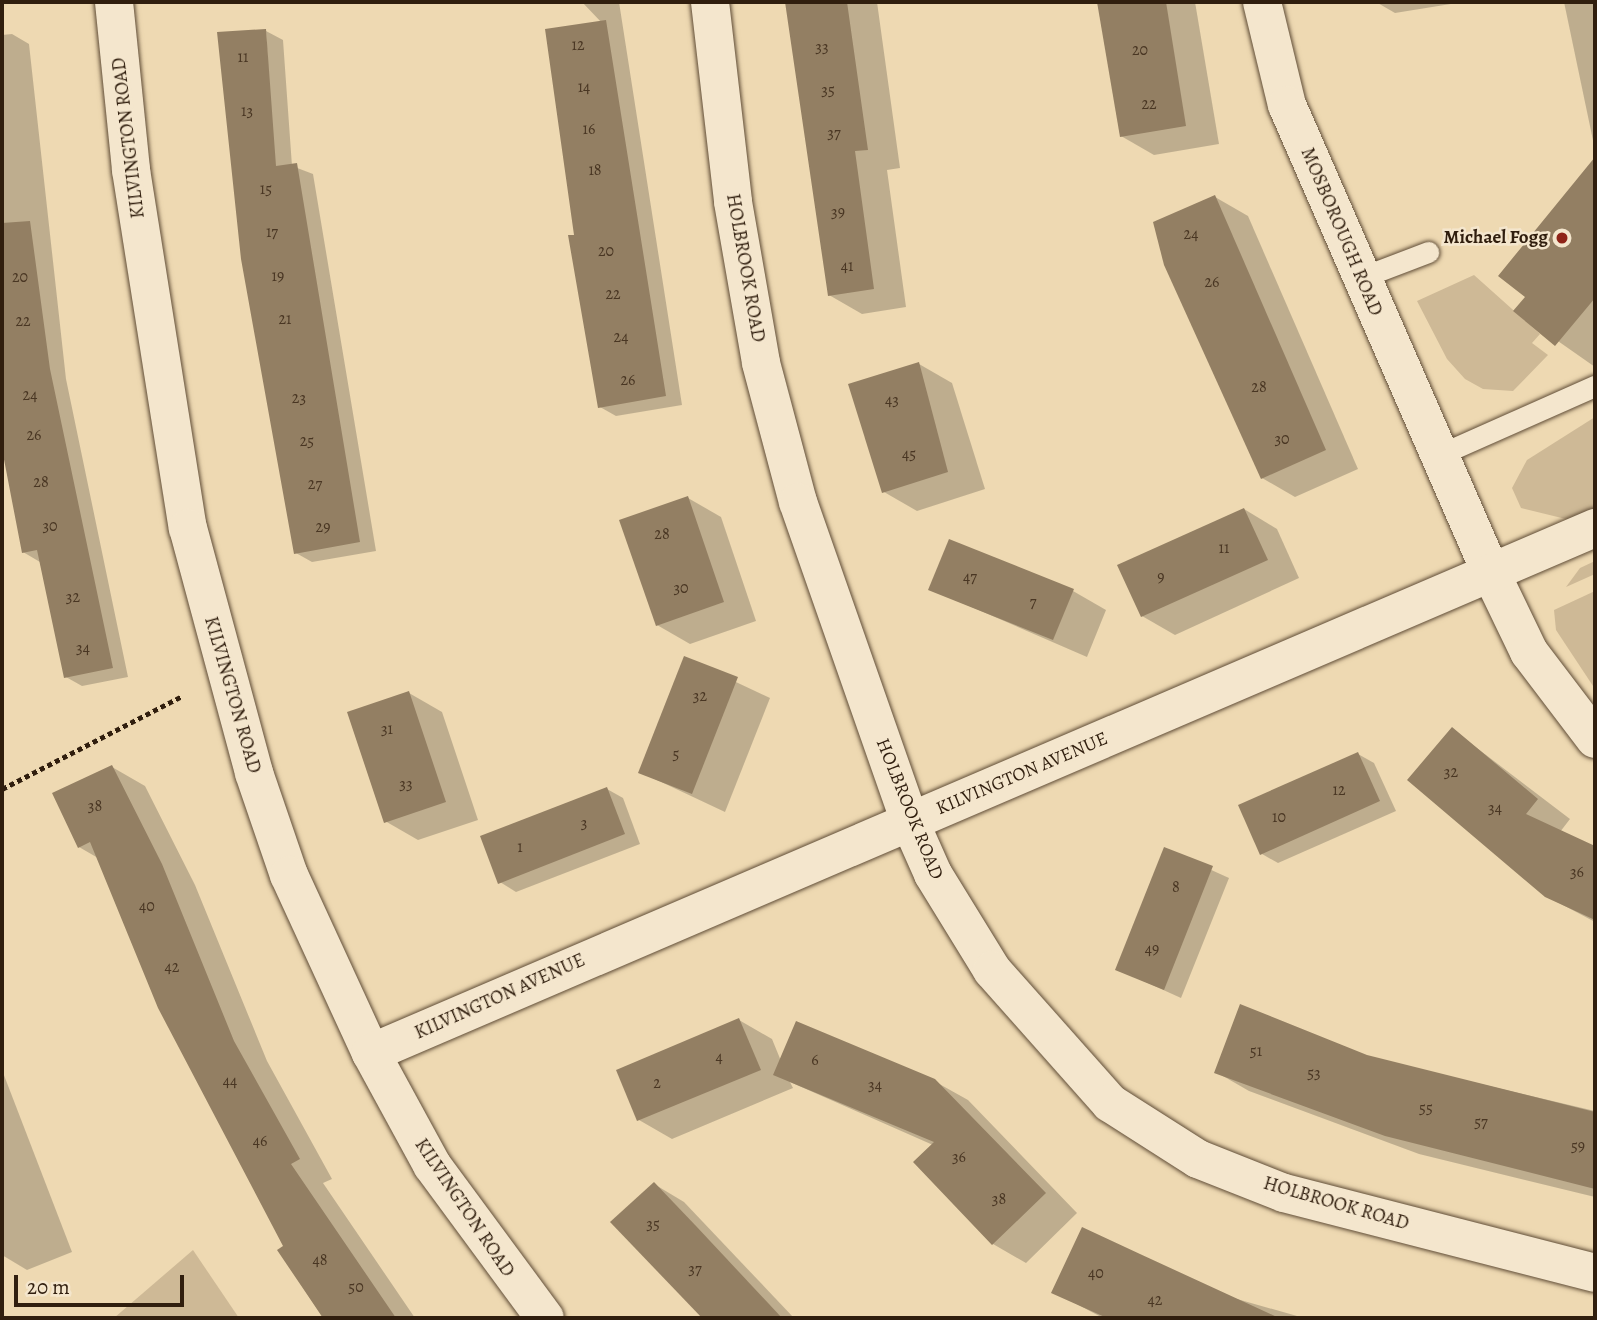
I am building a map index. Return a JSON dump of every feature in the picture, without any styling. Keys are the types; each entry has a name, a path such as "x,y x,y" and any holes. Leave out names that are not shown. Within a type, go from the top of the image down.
{"street":[{"name":"KILVINGTON ROAD","path":"114,2 154,325 208,613 289,875 371,1053 432,1165 545,1318"},
{"name":"HOLBROOK ROAD","path":"710,2 733,202 761,363 797,502 911,822 933,874 992,970 1110,1103 1198,1159 1284,1193 1595,1273"},
{"name":"MOSBOROUGH ROAD","path":"1262,2 1287,105 1360,278 1491,573 1529,652 1595,739"},
{"name":"KILVINGTON AVENUE","path":"371,1053 1595,528"}],"lane":[{"path":"1360,278 1428,252"},
{"path":"1439,455 1595,386"}],"path":[{"path":"2,789 186,694"}],"shaded area":[{"path":"1474,275 1540,334 1532,343 1548,355 1513,391 1483,389 1465,379 1447,359 1417,301"},
{"path":"1595,417 1595,508 1570,520 1521,508 1512,488 1527,460"},
{"path":"1595,561 1595,574 1566,587 1580,568"},
{"path":"1595,591 1595,689 1556,630 1554,610"},
{"path":"193,1250 239,1318 114,1318"}],"building":[{"path":"785,2 847,2 868,150 855,151 874,289 828,296"},
{"path":"1097,2 1166,2 1186,126 1120,137"},
{"path":"606,20 666,396 598,408 568,235 574,235 545,29"},
{"path":"266,29 276,166 297,163 360,542 294,554 241,259 217,32"},
{"name":"Michael Fogg","path":"1595,157 1595,298 1555,346 1513,311 1525,297 1498,276"},
{"path":"1215,195 1326,450 1261,479 1164,265 1153,222"},
{"path":"30,221 50,369 113,668 64,678 37,550 22,553 2,449 2,223"},
{"path":"919,362 948,472 882,493 848,384"},
{"path":"688,496 724,602 656,626 619,520"},
{"path":"1244,508 1268,560 1141,617 1117,565"},
{"path":"949,539 1074,589 1053,640 928,590"},
{"path":"684,656 738,677 692,794 638,773"},
{"path":"409,691 446,802 384,823 347,712"},
{"path":"1452,727 1538,799 1526,814 1595,846 1595,920 1545,897 1407,780"},
{"path":"1358,752 1380,801 1260,855 1238,805"},
{"path":"112,765 162,864 234,1041 300,1159 291,1164 396,1318 323,1318 277,1250 283,1246 158,1008 90,842 78,848 52,793"},
{"path":"607,787 625,834 498,884 480,836"},
{"path":"1164,847 1213,866 1164,990 1115,970"},
{"path":"1240,1004 1367,1055 1595,1112 1595,1189 1385,1136 1214,1073"},
{"path":"739,1018 761,1070 637,1121 616,1070"},
{"path":"796,1021 935,1079 1046,1193 992,1245 913,1162 934,1142 773,1075"},
{"path":"654,1182 782,1318 702,1318 610,1222"},
{"path":"1082,1227 1279,1318 1107,1318 1051,1293"}],"place":[{"name":"Michael Fogg","path":"1562,238"}]}
